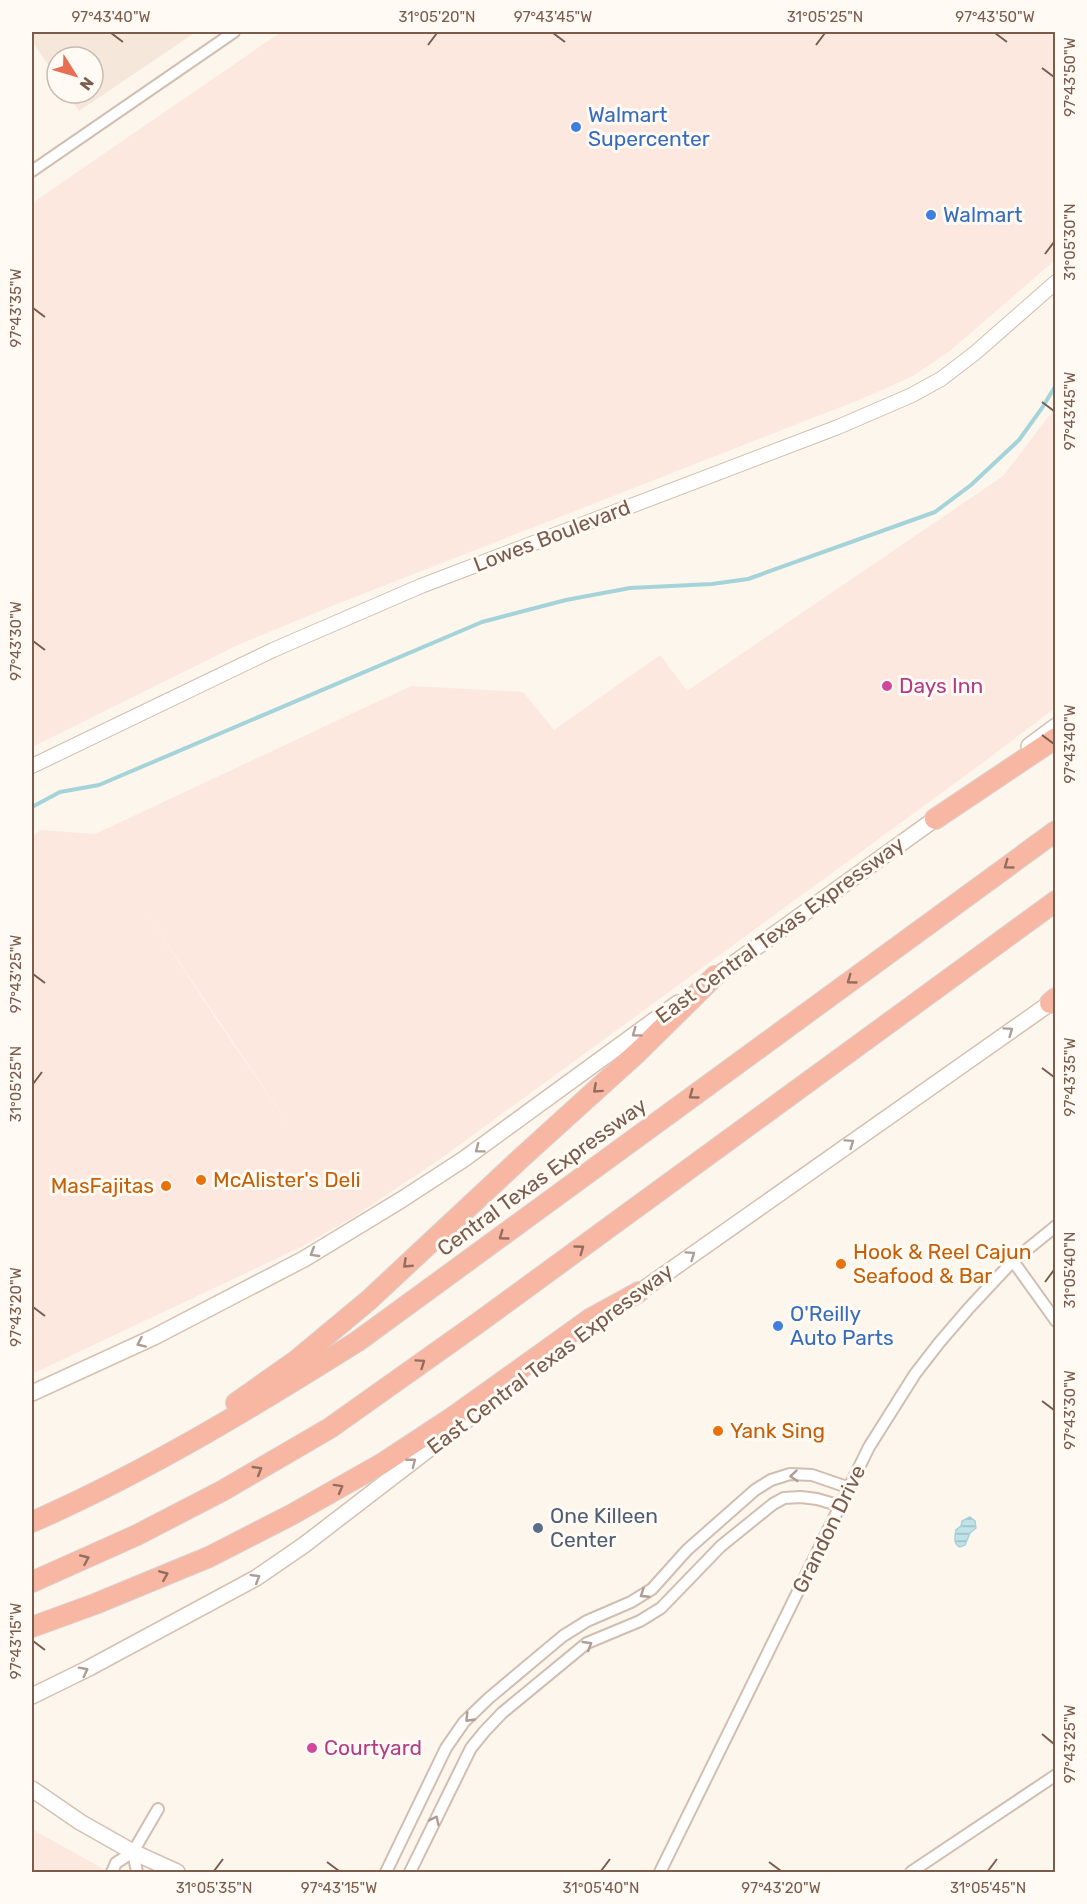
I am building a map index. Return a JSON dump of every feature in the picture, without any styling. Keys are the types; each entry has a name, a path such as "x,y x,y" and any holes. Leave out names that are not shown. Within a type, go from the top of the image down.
{"highway":[{"path":"935,819 1056,738"},
{"name":"Central Texas Expressway","path":"32,1522 138,1472 252,1407 358,1341 1056,831"},
{"path":"32,1582 137,1535 201,1502 330,1428 478,1323 1056,901"},
{"path":"138,1472 297,1360 369,1300 638,1052 715,976"},
{"path":"32,1627 96,1604 209,1557 291,1515 383,1463 453,1417 590,1319 639,1292"}],"main road":[{"name":"East Central Texas Expressway","path":"32,1393 154,1337 304,1259 392,1206 464,1159 935,819 1056,726"},
{"name":"East Central Texas Expressway","path":"32,1696 256,1578 304,1545 557,1350 1054,1000"},
{"path":"32,1789 80,1822 133,1852 177,1872"}],"street":[{"path":"32,171 234,32"},
{"name":"Lowes Boulevard","path":"32,766 264,654 379,603 838,427 912,395 941,379 975,353 1055,284"},
{"name":"Grandon Drive","path":"660,1872 869,1447 915,1374 969,1308 1013,1261 1056,1226"},
{"path":"1013,1261 1056,1321"},
{"path":"386,1872 446,1748 464,1722 544,1651 587,1621 631,1602 652,1589 687,1550 754,1490 771,1480 790,1474 812,1475 850,1488"},
{"path":"393,1858 411,1870 471,1748 502,1713 587,1643 640,1621 661,1608 722,1545 772,1504 784,1498 801,1497 817,1498 841,1506"},
{"path":"742,1501 756,1517"},
{"path":"680,1558 695,1571"},
{"path":"544,1651 562,1664"},
{"path":"489,1698 502,1713"},
{"path":"911,1872 1056,1775"},
{"path":"112,1872 116,1863 133,1852 158,1809"},
{"path":"133,1852 137,1872"}],"shaded area":[{"path":"32,32 196,32 105,93 105,45 45,45 45,60 32,41"},
{"path":"281,32 1055,32 1055,260 950,351 913,376 864,398 337,604 238,645 32,747 32,203"},
{"path":"75,105 88,105 79,111"},
{"path":"1055,408 1055,708 443,1157 352,1218 299,1248 32,1374 32,836 41,830 95,834 411,686 523,692 554,730 660,655 687,691 1003,476","holes":["146,912 296,1136 217,1020"]},
{"path":"32,1829 109,1872 32,1872"}],"water":[{"path":"970,1517 975,1521 976,1528 970,1533 965,1545 960,1547 955,1542 956,1530 961,1526 962,1521"}],"waterway":[{"path":"32,807 60,792 99,785 482,622 566,600 630,588 712,584 748,579 935,512 971,485 1019,440 1056,385"}],"place":[{"name":"Walmart Supercenter","path":"576,127"},
{"name":"Walmart","path":"931,215"},
{"name":"Days Inn","path":"887,686"},
{"name":"McAlister's Deli","path":"201,1180"},
{"name":"MasFajitas","path":"166,1186"},
{"name":"Hook & Reel Cajun Seafood & Bar","path":"841,1264"},
{"name":"O'Reilly Auto Parts","path":"778,1326"},
{"name":"Yank Sing","path":"718,1431"},
{"name":"One Killeen Center","path":"538,1528"},
{"name":"Courtyard","path":"312,1748"}]}
